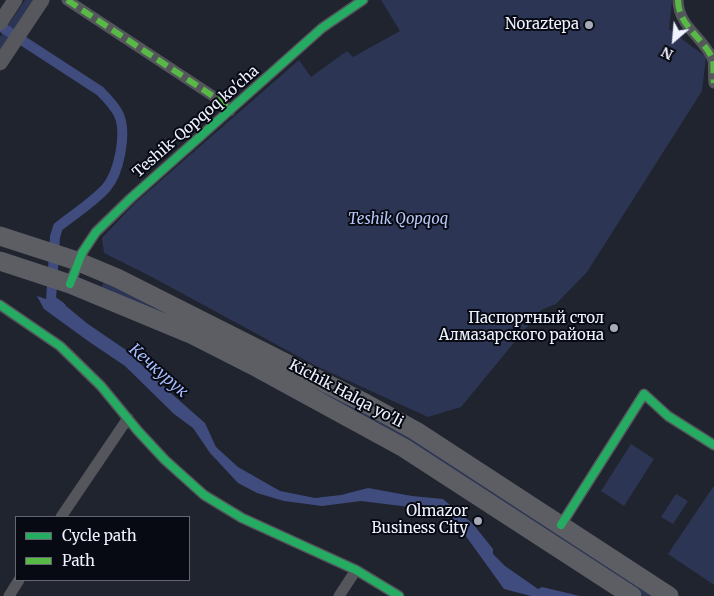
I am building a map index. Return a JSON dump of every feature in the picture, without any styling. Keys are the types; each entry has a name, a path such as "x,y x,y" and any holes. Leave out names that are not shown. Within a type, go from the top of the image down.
{"highway":[{"name":"Kichik Halqa yo'li","path":"0,236 76,261 117,278 365,402 440,446 669,596"},
{"name":"Kichik Halqa yo'li","path":"0,262 69,283 193,336 360,423 446,474 632,596"}],"main road":[{"path":"1,22 15,0"},
{"path":"0,63 42,0"}],"street":[{"path":"67,0 222,102 230,111"},
{"name":"Teshik-Qopqoq ko'cha","path":"69,283 76,261 96,232 131,198 322,28 363,0"},
{"path":"678,0 678,9 682,18 714,62 714,83"},
{"path":"0,305 60,346 102,386 165,460 204,495 223,508 356,570 399,596"},
{"path":"560,525 644,394 668,416 714,445"},
{"path":"62,516 128,418"},
{"path":"339,596 356,570"},
{"path":"8,596 18,581"}],"green space":[{"path":"25,0 35,0 0,52 0,37"},
{"name":"Teshik Qopqoq","path":"381,0 672,0 669,29 706,57 702,91 587,272 556,304 541,310 461,407 428,417 316,366 104,253 102,238 135,203 299,60 311,77 347,51 353,57 400,31"},
{"path":"104,282 174,312 376,415 658,596 644,596 463,477 101,288"},
{"path":"631,444 654,459 624,506 601,491"},
{"path":"714,487 714,585 668,554"},
{"path":"676,494 688,501 673,524 661,517"}],"shaded area":[{"path":"37,296 66,306 88,324 126,350 205,423 216,447 238,467 280,491 315,498 341,495 368,488 412,496 443,499 473,524 493,549 493,554 505,566 538,589 542,587 580,596 531,596 504,589 460,528 445,515 418,508 361,501 322,506 284,501 257,493 238,483 210,453 193,428 174,414 125,366 44,309"}],"waterway":[{"name":"Кечкурук","path":"0,26 100,91 115,108 121,123 122,142 118,163 111,181 95,199 58,227 55,237 51,300 61,307"}],"marked path":[{"path":"67,0 222,102 230,111"},
{"path":"678,0 682,17 713,60 714,83"}],"cycle path":[{"path":"70,284 82,253 96,232 131,198 322,28 363,0"},
{"path":"0,305 60,346 101,386 165,460 204,495 242,518 356,570 399,596"},
{"path":"561,525 644,394 668,416 714,445"}],"place":[{"name":"Noraztepa","path":"589,25"},
{"name":"Паспортный стол Алмазарского района","path":"614,328"},
{"name":"Olmazor Business City","path":"478,521"}]}
